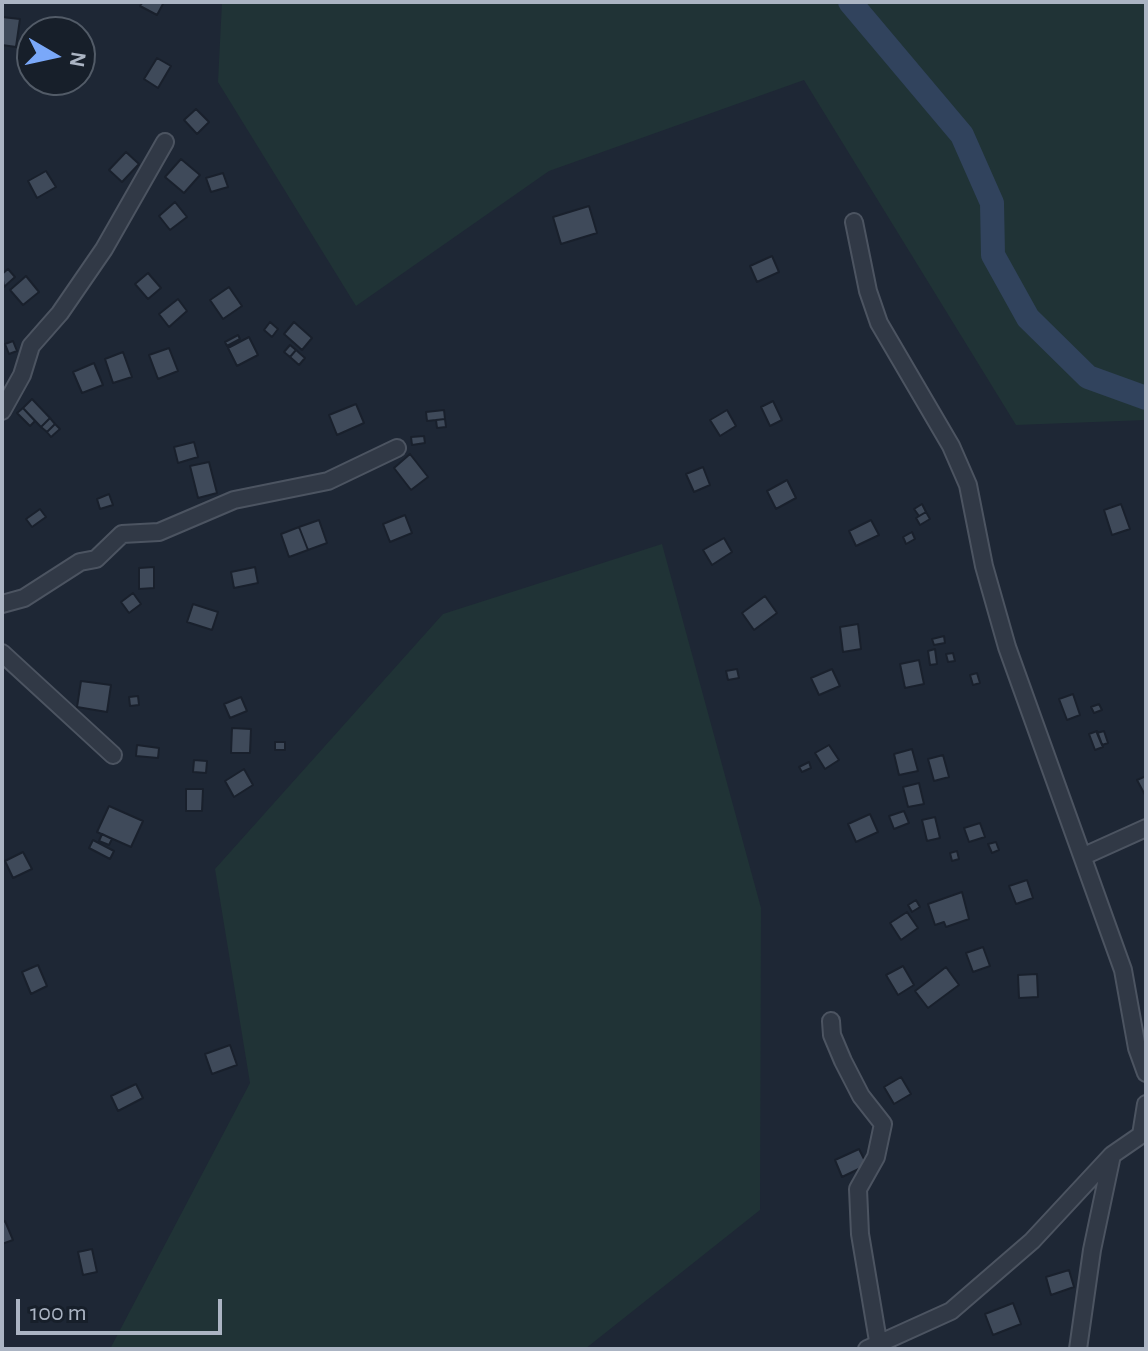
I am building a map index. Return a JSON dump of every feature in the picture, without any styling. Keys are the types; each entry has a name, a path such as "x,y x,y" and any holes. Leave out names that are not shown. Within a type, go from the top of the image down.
{"street":[{"path":"2,411 22,375 31,346 60,313 104,249 165,142"},
{"path":"854,222 868,291 879,323 962,467 1007,647 1123,970 1137,1048 1146,1073"},
{"path":"2,604 24,598 80,562 96,559 122,534 159,532 234,500 328,481 397,448"},
{"path":"2,653 113,755"},
{"path":"1084,856 1146,828"},
{"path":"831,1021 832,1035 843,1061 861,1096 883,1124 876,1157 858,1189 872,1345 951,1311 1032,1241 1112,1155 1141,1135 1146,1104"},
{"path":"1078,1349 1092,1250 1112,1155"}],"green space":[{"path":"222,2 1146,2 1146,420 1016,425 804,80 549,171 356,306 218,82"},
{"path":"662,544 761,908 760,1210 585,1349 110,1349 250,1083 215,869 443,614"}],"building":[{"path":"143,2 164,2 157,15 140,6"},
{"path":"2,17 16,19 16,47 2,45"},
{"path":"157,58 171,66 158,88 144,79"},
{"path":"196,109 209,122 197,134 184,120"},
{"path":"126,152 139,164 122,182 109,170"},
{"path":"181,159 200,175 184,193 165,177"},
{"path":"46,171 56,187 37,198 28,181"},
{"path":"223,173 228,187 211,192 206,178"},
{"path":"175,202 187,217 170,230 159,216"},
{"path":"589,206 597,233 561,244 553,217"},
{"path":"772,256 779,272 757,282 750,266"},
{"path":"8,269 15,277 4,287 2,274"},
{"path":"148,273 161,288 148,299 135,284"},
{"path":"26,276 39,292 23,305 10,290"},
{"path":"229,287 242,306 223,319 210,300"},
{"path":"178,299 187,311 169,327 159,314"},
{"path":"270,322 278,329 272,337 264,330"},
{"path":"294,322 312,338 302,350 284,334"},
{"path":"238,335 240,339 227,346 225,342"},
{"path":"249,337 258,355 237,366 228,348"},
{"path":"13,341 17,351 9,354 5,344"},
{"path":"290,345 296,350 290,357 284,352"},
{"path":"169,348 178,371 158,379 149,355"},
{"path":"296,350 305,358 299,365 290,357"},
{"path":"123,352 132,377 113,383 105,359"},
{"path":"94,363 103,385 82,393 73,372"},
{"path":"32,399 50,418 41,427 23,408"},
{"path":"773,401 782,420 770,426 761,407"},
{"path":"356,404 364,423 337,435 329,415"},
{"path":"23,408 35,421 30,426 17,413"},
{"path":"444,410 445,419 427,421 426,412"},
{"path":"727,410 736,426 720,436 710,420"},
{"path":"50,418 55,424 47,432 41,427"},
{"path":"445,419 446,427 437,428 436,420"},
{"path":"55,424 60,429 51,437 47,432"},
{"path":"424,436 425,443 412,445 411,437"},
{"path":"194,442 198,457 178,463 174,447"},
{"path":"410,454 428,477 411,490 394,468"},
{"path":"209,462 217,493 198,498 190,466"},
{"path":"703,467 710,485 694,492 686,474"},
{"path":"787,480 796,498 776,509 767,491"},
{"path":"109,494 113,505 100,509 97,499"},
{"path":"922,504 926,512 919,516 914,509"},
{"path":"1121,504 1130,529 1112,535 1104,510"},
{"path":"40,509 46,517 32,527 26,519"},
{"path":"926,512 930,519 920,525 916,518"},
{"path":"405,515 412,533 390,542 383,524"},
{"path":"319,520 327,543 308,550 299,527"},
{"path":"871,520 879,535 856,546 849,531"},
{"path":"299,527 308,550 289,557 281,534"},
{"path":"912,532 915,539 906,544 903,537"},
{"path":"724,538 732,552 712,565 703,550"},
{"path":"154,567 154,588 139,589 139,568"},
{"path":"255,567 258,583 234,588 231,572"},
{"path":"133,593 141,604 129,613 121,602"},
{"path":"765,596 777,613 754,630 742,613"},
{"path":"193,604 218,612 212,630 187,622"},
{"path":"858,624 861,649 843,652 840,627"},
{"path":"944,636 945,643 934,645 932,639"},
{"path":"935,649 937,664 930,665 928,651"},
{"path":"953,653 955,661 948,662 946,654"},
{"path":"919,660 924,684 905,688 900,664"},
{"path":"737,669 739,678 728,680 726,671"},
{"path":"832,669 840,686 819,695 811,678"},
{"path":"977,673 980,683 973,685 970,675"},
{"path":"81,681 111,685 107,712 77,707"},
{"path":"1073,694 1080,715 1067,720 1059,699"},
{"path":"138,696 139,705 130,706 129,697"},
{"path":"241,697 247,711 230,718 224,704"},
{"path":"1099,704 1102,710 1094,713 1091,707"},
{"path":"232,728 251,729 250,753 231,753"},
{"path":"1097,731 1103,747 1095,750 1089,734"},
{"path":"1104,731 1108,743 1102,745 1097,733"},
{"path":"275,742 285,742 285,750 275,750"},
{"path":"137,745 159,748 158,758 136,756"},
{"path":"829,745 839,760 825,769 815,753"},
{"path":"912,749 918,771 899,775 894,754"},
{"path":"943,755 949,777 934,781 928,759"},
{"path":"194,760 207,761 206,773 193,772"},
{"path":"809,762 811,768 802,772 799,767"},
{"path":"244,769 253,785 234,797 225,781"},
{"path":"1146,776 1146,795 1145,795 1137,780"},
{"path":"919,783 924,804 908,807 903,787"},
{"path":"186,789 203,789 202,811 186,811"},
{"path":"109,806 143,821 131,847 97,832"},
{"path":"904,811 909,823 894,829 889,816"},
{"path":"870,814 878,832 856,842 848,824"},
{"path":"935,817 940,838 927,841 922,820"},
{"path":"980,823 985,837 969,842 964,828"},
{"path":"102,834 112,839 109,845 99,841"},
{"path":"93,840 114,851 110,859 89,848"},
{"path":"996,842 999,850 992,853 988,844"},
{"path":"957,851 959,859 952,861 950,853"},
{"path":"23,852 32,869 13,878 5,861"},
{"path":"1027,880 1033,898 1016,904 1009,886"},
{"path":"962,892 969,919 946,927 944,922 935,925 928,904"},
{"path":"916,900 920,907 912,912 908,905"},
{"path":"907,912 918,928 901,940 890,923"},
{"path":"983,947 990,966 973,972 966,953"},
{"path":"38,965 47,986 31,994 22,972"},
{"path":"903,966 914,985 898,995 886,975"},
{"path":"946,967 959,985 928,1008 915,991"},
{"path":"1037,974 1038,997 1019,998 1018,975"},
{"path":"230,1045 237,1065 212,1074 205,1054"},
{"path":"901,1077 911,1094 894,1104 884,1087"},
{"path":"136,1084 143,1098 118,1111 111,1096"},
{"path":"859,1149 867,1165 842,1177 835,1160"},
{"path":"5,1221 13,1240 2,1244 2,1223"},
{"path":"92,1249 97,1272 83,1275 78,1252"},
{"path":"1069,1270 1074,1287 1051,1295 1046,1277"},
{"path":"1013,1303 1021,1324 993,1335 985,1314"}],"waterway":[{"path":"850,2 962,135 992,203 993,255 1028,318 1088,377 1146,398"}]}
